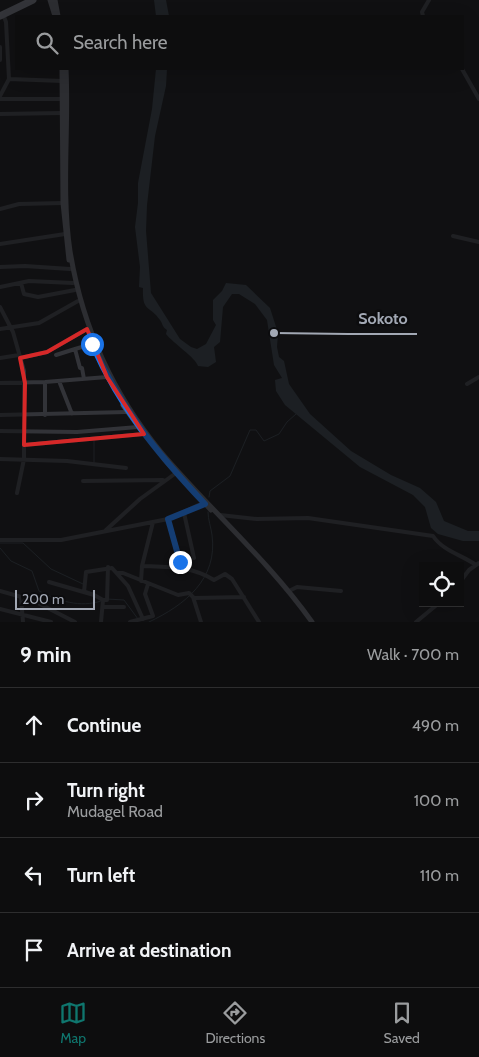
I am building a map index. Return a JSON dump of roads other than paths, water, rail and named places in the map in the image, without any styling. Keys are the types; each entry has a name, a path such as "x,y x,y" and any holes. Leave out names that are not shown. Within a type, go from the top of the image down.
{"highway":[{"path":"1,14 26,0"},
{"path":"1,14 33,0"}],"main road":[{"path":"50,0 57,15"},
{"path":"55,0 57,15"},
{"path":"64,70 62,113 65,234 73,283 92,344 107,377 138,427 176,473 220,516 289,591 312,622"},
{"path":"64,70 67,218 74,268 85,314 109,374 130,409 162,452 281,587 308,622"}],"street":[{"path":"423,15 422,12 430,0"},
{"path":"0,96 9,79 6,22 1,14"},
{"path":"0,47 0,60"},
{"path":"463,70 479,99"},
{"path":"9,79 63,81"},
{"path":"0,100 63,99"},
{"path":"0,114 62,113"},
{"path":"0,209 19,204 63,203"},
{"path":"0,244 65,234"},
{"path":"453,236 479,242"},
{"path":"0,267 25,266 70,270"},
{"path":"21,283 24,294 38,297 75,290"},
{"path":"0,287 21,283 73,283"},
{"path":"0,329 39,323 78,302"},
{"path":"0,307 11,327 25,383 24,459 17,493"},
{"path":"0,358 20,357 47,352 87,329"},
{"path":"56,355 92,344"},
{"path":"75,349 84,379"},
{"path":"0,383 45,382 107,377"},
{"path":"467,384 479,377"},
{"path":"60,381 72,414"},
{"path":"45,382 45,415"},
{"path":"0,415 127,412"},
{"path":"0,431 84,432 138,427"},
{"path":"24,445 144,434"},
{"path":"0,459 24,459 126,468"},
{"path":"105,531 140,499 176,473"},
{"path":"83,481 165,480"},
{"path":"0,540 58,540 153,522 184,513 204,501"},
{"path":"184,513 194,558"},
{"path":"220,516 257,519 308,518 433,536 439,545 478,564 464,578"},
{"path":"168,519 179,555 179,568"},
{"path":"141,581 142,566 153,522"},
{"path":"142,566 179,568 205,575 214,580 225,574 232,579 259,622"},
{"path":"49,582 107,600 108,567"},
{"path":"84,592 86,572 108,567 118,573 128,586 143,619"},
{"path":"118,573 123,573 178,595 244,597"},
{"path":"130,622 153,616 145,594 148,584"},
{"path":"289,591 297,587 341,591"},
{"path":"0,591 54,609 75,622"},
{"path":"192,596 201,622"},
{"path":"21,598 23,622"},
{"path":"101,622 103,600"},
{"path":"103,608 124,607"},
{"path":"416,622 434,607"},
{"path":"0,609 51,622"}],"waterway":[{"path":"209,497 210,491 230,476 250,430 256,430 264,441 279,434 287,422 296,414"},
{"path":"94,440 94,464"},
{"path":"149,622 186,599 204,577 210,565 212,551 212,535 208,512"},
{"path":"0,543 23,543 51,569 83,584"},
{"path":"0,548 11,561 32,571 39,591 54,598 77,604 101,601"},
{"path":"85,590 95,594"},
{"path":"107,599 124,600 138,619"}],"place":[{"name":"Sokoto","path":"274,333"}]}
